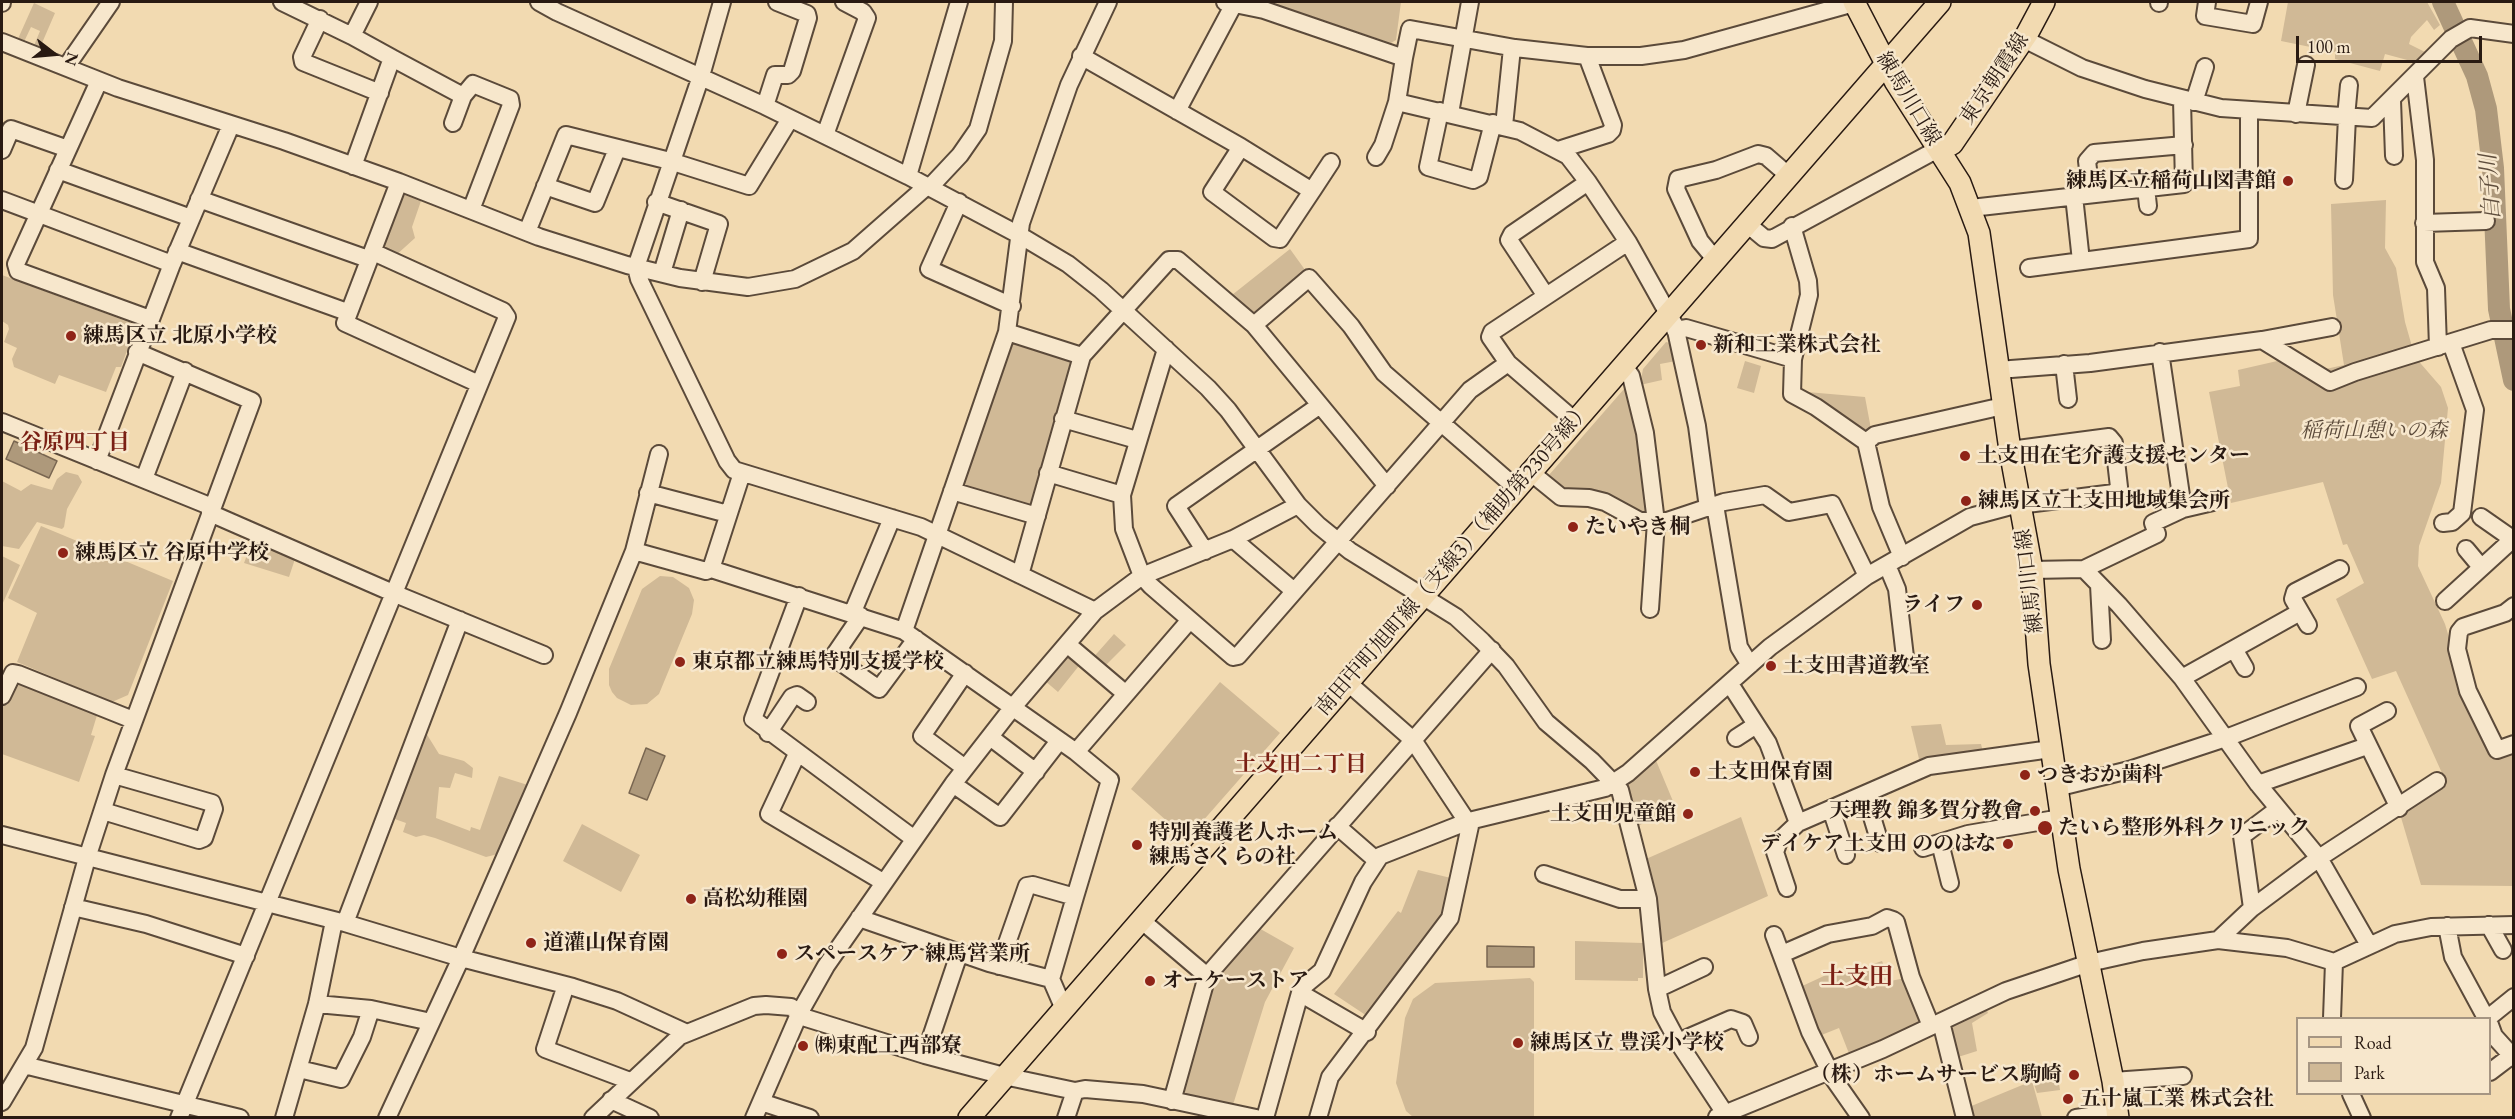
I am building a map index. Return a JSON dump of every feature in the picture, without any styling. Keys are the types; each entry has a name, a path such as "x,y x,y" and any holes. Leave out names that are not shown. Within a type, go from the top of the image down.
{"main road":[{"name":"練馬川口線","path":"1854,2 1885,64 1960,183 1971,208 1984,263 2003,406 2032,570 2038,664 2056,788 2088,963 2113,1080 2117,1115"},
{"name":"南田中町旭町線（支線3）（補助第230号線）","path":"969,1118 1529,471 1623,365 1672,321 1715,259 1940,2"},
{"name":"東京朝霞線","path":"1938,149 1952,144 2024,39 2044,2"}],"street":[{"path":"66,67 108,2"},
{"path":"282,2 352,36 463,96"},
{"path":"352,36 369,2"},
{"path":"539,2 765,105 908,176 1022,236 1085,277 1123,309 1215,395 1298,505 1337,541 1456,617 1492,650 1546,722 1616,783 1620,790 1648,899 1657,989 1662,1012 1723,1116 1830,1071 2006,991 2088,963 2143,951 2218,940 2287,948 2334,962 2395,934 2447,926 2514,925"},
{"path":"722,2 701,76 656,202 636,267 639,279 726,461 734,470 892,518 938,536 1095,612"},
{"path":"765,105 775,75 788,75 792,71 808,18 807,14 777,2"},
{"path":"825,135 867,18 863,12 844,2"},
{"path":"908,176 959,2"},
{"path":"2,42 99,81 354,166 527,232 636,267 702,282 748,287 800,277 853,251 929,187 960,155 978,129 1003,41 1004,2"},
{"path":"892,518 857,615 833,657 879,689 910,635 952,491 1007,332 1022,236 1021,223 1081,56 1107,2"},
{"path":"1470,2 1464,39 1428,167 1473,180 1479,177 1499,124 1512,48"},
{"path":"1376,157 1383,145 1396,102 1410,29 1512,48 1587,56 1641,56 1684,50 1854,2"},
{"path":"2206,2 2205,16 2253,24 2259,2"},
{"path":"1177,111 1231,3 1263,10 1404,57"},
{"path":"320,20 302,57 303,62 380,93"},
{"path":"2024,39 2082,68 2188,100 2249,111 2372,118 2453,38 2470,28 2514,34"},
{"path":"1081,56 1241,147 1312,191"},
{"path":"1558,150 1608,134 1612,130 1587,56"},
{"path":"354,166 392,58"},
{"path":"2296,114 2306,65"},
{"path":"1971,208 2184,184 2184,145 2188,100 2205,67"},
{"path":"2415,77 2425,160 2425,262 2436,288 2445,345 2475,410 2462,513 2452,522 2443,523"},
{"path":"99,81 16,264 18,272 150,319"},
{"path":"453,123 463,96 473,84 510,99 512,105 471,210"},
{"path":"2344,180 2349,85"},
{"path":"2392,99 2394,156"},
{"path":"1396,102 1499,124 1568,156 1628,242 1672,321 1697,426 1739,647 1750,665"},
{"path":"2029,268 2249,239 2249,111"},
{"path":"527,232 566,135 670,161 749,186 790,118"},
{"path":"97,461 174,258 231,125"},
{"path":"2,150 11,129 68,149"},
{"path":"2080,261 2082,195 2087,161 2094,153 2184,145"},
{"path":"1241,147 1212,192 1274,238 1280,238 1331,162"},
{"path":"545,186 596,203 617,149"},
{"path":"1746,223 1768,240 1938,149"},
{"path":"1715,259 1700,241 1676,189 1678,179 1716,170 1758,154 1766,156 1788,175"},
{"path":"58,170 191,218"},
{"path":"399,182 344,320 348,325 479,384"},
{"path":"1546,296 1509,240 1512,234 1588,182"},
{"path":"2146,188 2148,206"},
{"path":"182,1112 507,317 503,311 370,255 199,199"},
{"path":"2,200 38,214 347,312"},
{"path":"656,202 719,224 702,282"},
{"path":"958,202 929,268 1012,306"},
{"path":"662,273 681,210"},
{"path":"2424,223 2486,221"},
{"path":"1792,226 1808,281 1809,295 1792,359 1792,394 1816,407 1866,442 1894,561 1905,657"},
{"path":"1574,420 1508,363 1491,340 1492,332 1628,242"},
{"path":"1020,575 1082,356 1169,260 1178,260 1254,325 1387,486"},
{"path":"1254,325 1309,278 1351,326 1384,373 1515,487"},
{"path":"1672,321 1686,328 1792,359"},
{"path":"1998,370 2262,340 2332,327"},
{"path":"2262,340 2330,382 2355,372 2494,329 2513,330"},
{"path":"1007,332 1082,356"},
{"path":"1166,349 1122,495 1124,529 1143,576 1189,621 1233,657 1238,656 1470,390 1508,363"},
{"path":"2,1102 34,1048 87,858 114,774 252,401 137,352"},
{"path":"2160,352 2183,509"},
{"path":"2064,364 2068,399"},
{"path":"1623,365 1631,376 1645,434 1656,522 1650,609"},
{"path":"144,478 185,371"},
{"path":"1204,551 1176,507 1256,448 1320,405"},
{"path":"1866,442 1875,435 2003,406"},
{"path":"1063,419 1137,440"},
{"path":"2,422 144,478 393,593 544,655"},
{"path":"1265,1118 1300,993 1305,985 1322,971 1363,882 1376,860 1468,821 1542,805 1616,783 1804,620 1867,576 1970,517 2019,505 2118,492 2120,487 2114,443 2109,437 2010,450"},
{"path":"387,1118 461,958 568,713 634,550 659,454"},
{"path":"1529,471 1561,497 1597,500 1623,510 1640,521 1656,522 1692,515 1712,506 1766,495 1789,512 1832,504 1867,576"},
{"path":"711,569 742,472"},
{"path":"1048,473 1122,495"},
{"path":"952,491 1037,516"},
{"path":"648,493 728,514"},
{"path":"2032,570 2084,569 2157,534 2153,523 2183,509 2212,502"},
{"path":"754,1118 800,1012 825,966 913,838 965,768 1013,706 1095,612 1143,576 1233,539 1298,505"},
{"path":"2445,601 2513,537 2481,517"},
{"path":"1233,539 1294,591"},
{"path":"2466,549 2481,567"},
{"path":"634,550 706,571 711,569 799,596 910,635 1013,706 1110,780 1051,979 1064,1009"},
{"path":"2084,569 2182,678 2258,783 2319,858 2369,945"},
{"path":"2182,678 2234,649 2304,618 2293,599 2295,592 2340,569"},
{"path":"2099,585 2102,640"},
{"path":"799,596 752,716 756,723 768,733 913,838"},
{"path":"2514,606 2505,613 2463,627 2459,632 2457,649 2468,691 2497,750 2514,744"},
{"path":"284,1118 339,922 460,620"},
{"path":"1076,752 1189,621"},
{"path":"1067,644 1126,694"},
{"path":"2234,649 2245,668"},
{"path":"1172,1101 1207,976 1492,650"},
{"path":"965,673 922,736 965,768"},
{"path":"2,696 14,674 18,674 133,720"},
{"path":"1318,1118 1330,1077 1450,918 1470,826 1413,740 1347,681"},
{"path":"1731,684 1768,743 1798,823"},
{"path":"2056,788 2130,770 2226,738 2357,687"},
{"path":"768,733 792,697 796,695 807,702"},
{"path":"2387,711 2359,726 2399,808"},
{"path":"1736,738 1756,724"},
{"path":"990,736 1036,772"},
{"path":"953,784 1000,817 1059,741"},
{"path":"2258,783 2367,746"},
{"path":"1787,888 1775,852 1779,841 1798,823 1929,766 2051,749"},
{"path":"797,754 769,814 883,882"},
{"path":"103,811 199,840 204,838 214,809 212,803 114,774"},
{"path":"2218,940 2252,908 2319,858 2399,808 2437,781"},
{"path":"1865,794 1880,843"},
{"path":"1831,809 1846,855"},
{"path":"2252,908 2242,836 2278,809"},
{"path":"1950,884 1931,845 1968,834 2061,818"},
{"path":"1337,826 1376,860"},
{"path":"2,835 339,922 461,958 566,985 618,1001 687,1033"},
{"path":"1544,874 1620,899 1648,899"},
{"path":"999,966 1027,886 1033,885 1075,897"},
{"path":"74,907 146,924 246,956"},
{"path":"859,918 959,954 1051,979"},
{"path":"1782,954 1828,934 1872,926 1887,918 1896,922 1911,976 1936,1024 1965,1118"},
{"path":"1141,920 1207,976"},
{"path":"2489,925 2503,950"},
{"path":"2447,926 2453,957 2486,1017"},
{"path":"1774,935 1801,1010 1830,1071 1861,1118"},
{"path":"925,1055 959,954"},
{"path":"2332,1017 2334,962"},
{"path":"1657,989 1704,967"},
{"path":"566,985 544,1049 630,1081"},
{"path":"1300,993 1366,1032"},
{"path":"2488,1017 2514,997"},
{"path":"317,1004 371,1009 431,1022"},
{"path":"593,1118 671,1043 687,1033 754,1006 791,1007 806,1018 925,1055 1004,1076 1076,1091 1085,1089 1143,1094 1172,1101 1197,1112 1256,1118"},
{"path":"299,1069 341,1079 362,1037 371,1009"},
{"path":"1678,1042 1731,1019 1743,1023 1749,1037"},
{"path":"2491,1028 2494,1036 2512,1057 2491,1071"},
{"path":"24,1065 182,1112 240,1118"},
{"path":"2113,1080 2183,1076"},
{"path":"1066,1118 1076,1091"},
{"path":"2351,1095 2362,1118"},
{"path":"611,1100 650,1118"},
{"path":"760,1102 810,1118"},
{"path":"2076,1118 2117,1115"}],"green space":[{"path":"1265,2 1401,2 1396,40 1391,43 1304,14 1264,6"},
{"path":"2288,2 2427,2 2440,25 2434,30 2427,20 2411,37 2409,44 2431,55 2422,64 2385,54 2380,71 2335,59 2335,52 2281,41"},
{"path":"34,3 55,13 39,50 33,48 40,31 31,27 23,44 17,41"},
{"path":"405,191 422,198 412,227 415,238 394,257 383,251 380,244 400,194"},
{"name":"稲荷山憩いの森","path":"2386,200 2385,248 2396,268 2405,322 2415,357 2441,387 2448,408 2441,483 2419,546 2418,566 2445,624 2466,695 2494,751 2512,752 2513,886 2421,885 2400,814 2446,782 2396,671 2372,679 2336,599 2364,583 2347,544 2343,545 2323,482 2231,503 2209,392 2240,386 2238,370 2286,359 2307,373 2344,365 2333,295 2331,204"},
{"path":"1290,249 1308,274 1258,318 1233,301 1232,295"},
{"path":"2,275 131,323 135,329 121,367 116,367 106,392 59,375 55,384 14,367 12,359 17,348 4,342 9,329 8,325 2,321"},
{"path":"1013,341 1070,357 1073,362 1032,505 1027,507 965,489 961,484 1008,343"},
{"path":"1666,342 1673,344 1676,361 1660,364 1662,380 1640,385 1643,369"},
{"path":"1745,361 1761,366 1754,393 1737,388"},
{"path":"1624,389 1630,391 1651,512 1646,518 1572,494 1549,481 1549,475"},
{"path":"1807,392 1865,397 1871,429 1863,430"},
{"path":"66,472 78,475 82,482 67,509 64,527 62,529 37,522 19,549 2,546 2,481 21,491 31,484 52,490 57,479"},
{"path":"41,526 173,581 128,695 112,702 17,662 37,613 8,598"},
{"path":"255,534 297,553 289,577 244,563"},
{"path":"2,556 20,565 2,605"},
{"path":"660,576 673,577 689,588 694,600 692,614 659,694 647,704 631,705 617,698 612,692 609,685 609,669 642,589"},
{"path":"1114,634 1126,645 1102,669 1091,660"},
{"path":"1070,651 1082,662 1058,692 1044,680"},
{"path":"19,679 98,712 91,735 95,736 79,782 2,754 2,708 14,682"},
{"path":"1220,682 1280,733 1187,839 1131,789"},
{"path":"1941,724 1946,745 1981,744 1983,752 1920,763 1911,726"},
{"path":"426,733 439,754 464,761 473,768 472,778 455,773 450,788 439,787 436,818 470,831 471,827 480,830 499,776 531,786 502,853 486,857 435,838 424,835 416,837 403,832 406,823 389,817"},
{"path":"1655,758 1675,806 1638,826 1627,788 1629,780"},
{"path":"1741,817 1768,896 1660,944 1646,859"},
{"path":"582,824 640,855 621,892 563,861"},
{"path":"1418,870 1455,879 1446,918 1370,1018 1334,994 1398,911 1401,913"},
{"path":"1257,927 1294,948 1265,1002 1232,1108 1183,1096 1179,1090 1210,980"},
{"path":"1575,941 1643,943 1643,978 1638,978 1638,981 1575,980"},
{"path":"1882,961 1890,981 1906,978 1923,1018 1921,1024 1850,1056 1839,1028 1819,1036 1798,988 1826,975 1856,970"},
{"path":"1530,978 1534,982 1534,1117 1413,1117 1406,1111 1396,1083 1405,1018 1413,999 1435,983"},
{"path":"1986,1008 1988,1013 1972,1023 1977,1051 1955,1058 1950,1024"},
{"path":"2057,1072 2060,1090 2037,1093 2033,1081"},
{"path":"2032,1081 2042,1117 1972,1117 1969,1107"}],"shaded area":[{"path":"14,441 57,461 49,478 6,459"},
{"path":"646,748 665,756 647,800 629,793"},
{"path":"1487,946 1534,947 1534,967 1487,967"}],"waterway":[{"name":"白子川","path":"2443,2 2477,76 2486,109 2493,168 2499,309 2514,380"}],"place":[{"name":"練馬区立稲荷山図書館","path":"2288,181"},
{"name":"練馬区立 北原小学校","path":"71,336"},
{"name":"新和工業株式会社","path":"1701,345"},
{"name":"土支田在宅介護支援センター","path":"1965,456"},
{"name":"練馬区立土支田地域集会所","path":"1966,501"},
{"name":"たいやき桐","path":"1573,527"},
{"name":"練馬区立 谷原中学校","path":"63,553"},
{"name":"ライフ","path":"1977,605"},
{"name":"東京都立練馬特別支援学校","path":"680,662"},
{"name":"土支田書道教室","path":"1771,666"},
{"name":"土支田保育園","path":"1695,772"},
{"name":"つきおか歯科","path":"2025,775"},
{"name":"天理教 錦多賀分教會","path":"2035,811"},
{"name":"土支田児童館","path":"1688,814"},
{"name":"たいら整形外科クリニック","path":"2045,828"},
{"name":"デイケア土支田 ののはな","path":"2008,844"},
{"name":"特別養護老人ホーム 練馬さくらの社","path":"1137,845"},
{"name":"高松幼稚園","path":"691,899"},
{"name":"道灌山保育園","path":"531,943"},
{"name":"スペースケア 練馬営業所","path":"782,954"},
{"name":"オーケーストア","path":"1150,981"},
{"name":"練馬区立 豊渓小学校","path":"1518,1043"},
{"name":"㈱東配工西部寮","path":"803,1046"},
{"name":"（株）ホームサービス駒崎","path":"2074,1075"},
{"name":"五十嵐工業 株式会社","path":"2068,1099"}],"district":[{"name":"谷原四丁目","path":"75,443"},
{"name":"土支田二丁目","path":"1301,765"},
{"name":"土支田","path":"1857,977"}]}
